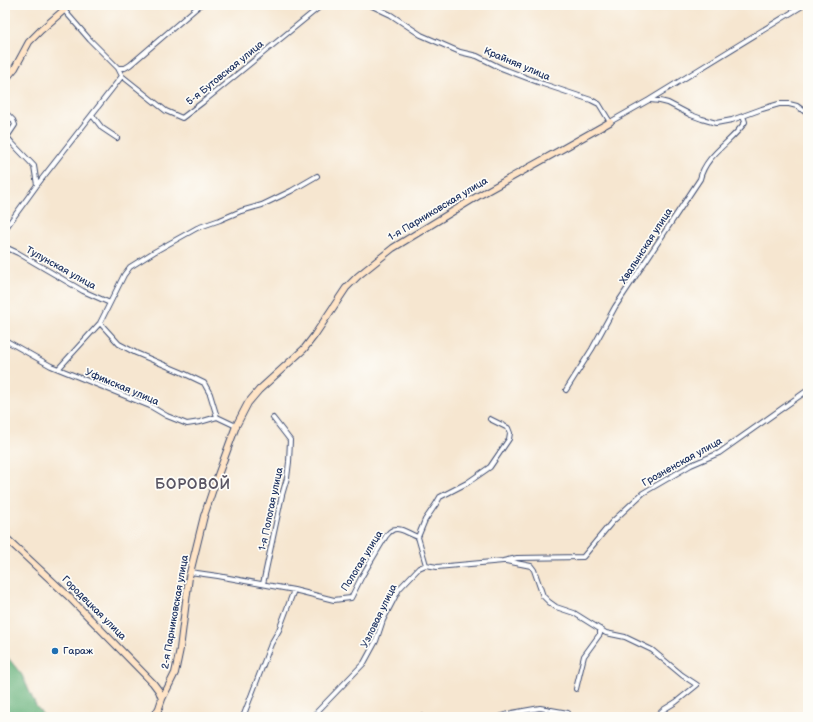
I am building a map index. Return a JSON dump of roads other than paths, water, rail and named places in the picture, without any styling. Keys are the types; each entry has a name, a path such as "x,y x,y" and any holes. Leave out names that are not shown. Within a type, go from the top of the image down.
{"street":[{"path":"5,80 15,68 29,42 63,8 74,5"},
{"path":"118,68 125,68 130,65 200,5"},
{"name":"5-я Бутовская улица","path":"63,8 90,40 118,68 122,76 166,111 182,118 322,5"},
{"name":"Крайняя улица","path":"370,5 391,15 421,35 460,52 477,56 501,68 536,82 591,100 599,104 610,122"},
{"path":"610,122 649,100 804,5"},
{"path":"5,229 37,185 122,76"},
{"path":"649,100 668,103 691,115 716,123 732,120 780,104 797,106 808,114"},
{"path":"5,112 13,120 15,125 7,137 34,166 37,185"},
{"path":"92,115 102,128 117,138"},
{"name":"Хвалынская улица","path":"566,390 592,349 615,307 700,179 701,174 709,160 741,128 745,122 743,116"},
{"name":"1-я Парниковская улица","path":"240,417 248,403 259,390 304,349 346,288 358,276 393,248 478,196 610,122"},
{"path":"59,368 100,322 124,275 130,267 197,228 241,211 262,205 318,176"},
{"path":"5,220 9,224"},
{"name":"Тулунская улица","path":"5,247 83,291 110,303"},
{"path":"100,322 119,344 204,383 210,394 217,417 236,426"},
{"name":"Уфимская улица","path":"5,340 51,366 150,406 167,416 187,424 217,417"},
{"name":"Грозненская улица","path":"504,561 517,558 583,558 612,522 643,493 691,465 719,453 808,390"},
{"name":"2-я Парниковская улица","path":"154,717 175,673 180,649 189,577 204,516 240,417"},
{"name":"1-я Пологая улица","path":"262,584 287,478 289,462 290,440 273,418"},
{"path":"490,419 508,428 510,433 509,439 490,468 467,483 440,497 425,520 418,537 426,565 437,567 504,561 531,566 534,570 543,596 549,602 556,607 574,613 606,633 625,637 652,650 682,675 697,685 676,702 663,710 656,717"},
{"name":"Пологая улица","path":"190,572 294,590 334,600 342,600 351,598 362,576 391,530 401,530 418,537"},
{"name":"Городецкая улица","path":"5,536 64,592 148,678 159,691 162,699"},
{"name":"Узловая улица","path":"312,717 364,663 376,642 383,620 399,589 419,568 426,565"},
{"path":"243,717 271,644 279,630 294,590"},
{"path":"576,689 584,656 600,634 600,629"},
{"path":"499,717 540,708 568,713 567,717"},
{"path":"412,717 424,717"}],"place":[{"name":"Гараж","path":"55,651"}],"district":[{"name":"БОРОВОЙ","path":"193,484"}]}
